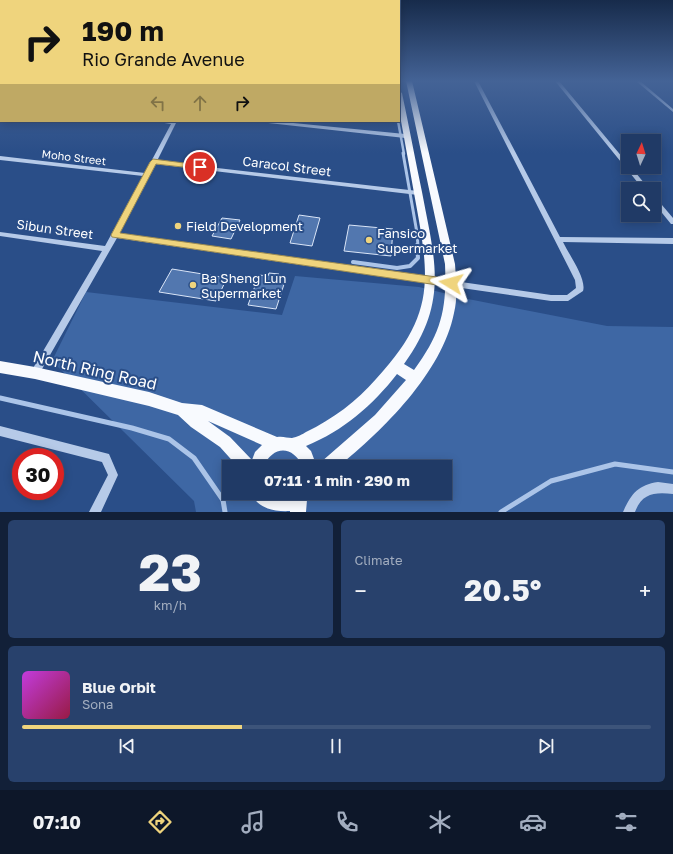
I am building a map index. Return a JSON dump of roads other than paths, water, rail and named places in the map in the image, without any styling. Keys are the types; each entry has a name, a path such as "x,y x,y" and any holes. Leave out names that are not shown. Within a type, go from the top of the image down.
{"main road":[{"path":"260,460 269,449 277,444 294,444 308,440 335,424 371,395 407,351 424,316 429,300 430,280 428,246 401,105"},
{"path":"334,460 386,415 416,379 434,350 444,330 449,312 451,283 448,256 414,105"},
{"path":"396,366 416,379"},
{"name":"North Ring Road","path":"0,367 149,399 182,410 202,412 277,444"},
{"name":"North Ring Road","path":"182,410 196,422 225,442 242,460"},
{"path":"294,444 302,449 308,460"},
{"path":"265,502 283,506 300,501"}],"street":[{"path":"115,235 551,298 568,298 580,289 579,280 489,105"},
{"path":"577,105 640,182"},
{"path":"35,374 115,235 175,122"},
{"path":"269,122 405,136"},
{"name":"Moho Street","path":"0,158 146,175"},
{"name":"Caracol Street","path":"153,162 418,192"},
{"path":"661,207 673,222"},
{"name":"Sibun Street","path":"0,234 106,249"},
{"path":"559,239 673,241"},
{"path":"0,431 105,458 113,475 95,512"},
{"path":"629,512 632,503 640,493 655,488 671,489"}],"waterway":[{"path":"398,122 404,154"},
{"path":"403,153 418,246"},
{"path":"353,262 397,268 410,266 418,258 417,245"},
{"path":"0,398 132,428 169,439 194,458 223,500 225,512"},
{"path":"501,512 551,481 615,464 673,472"}],"place":[{"name":"Field Development","path":"178,226"},
{"name":"Fansico Supermarket","path":"369,240"},
{"name":"Ba Sheng Lun Supermarket","path":"193,285"}]}
